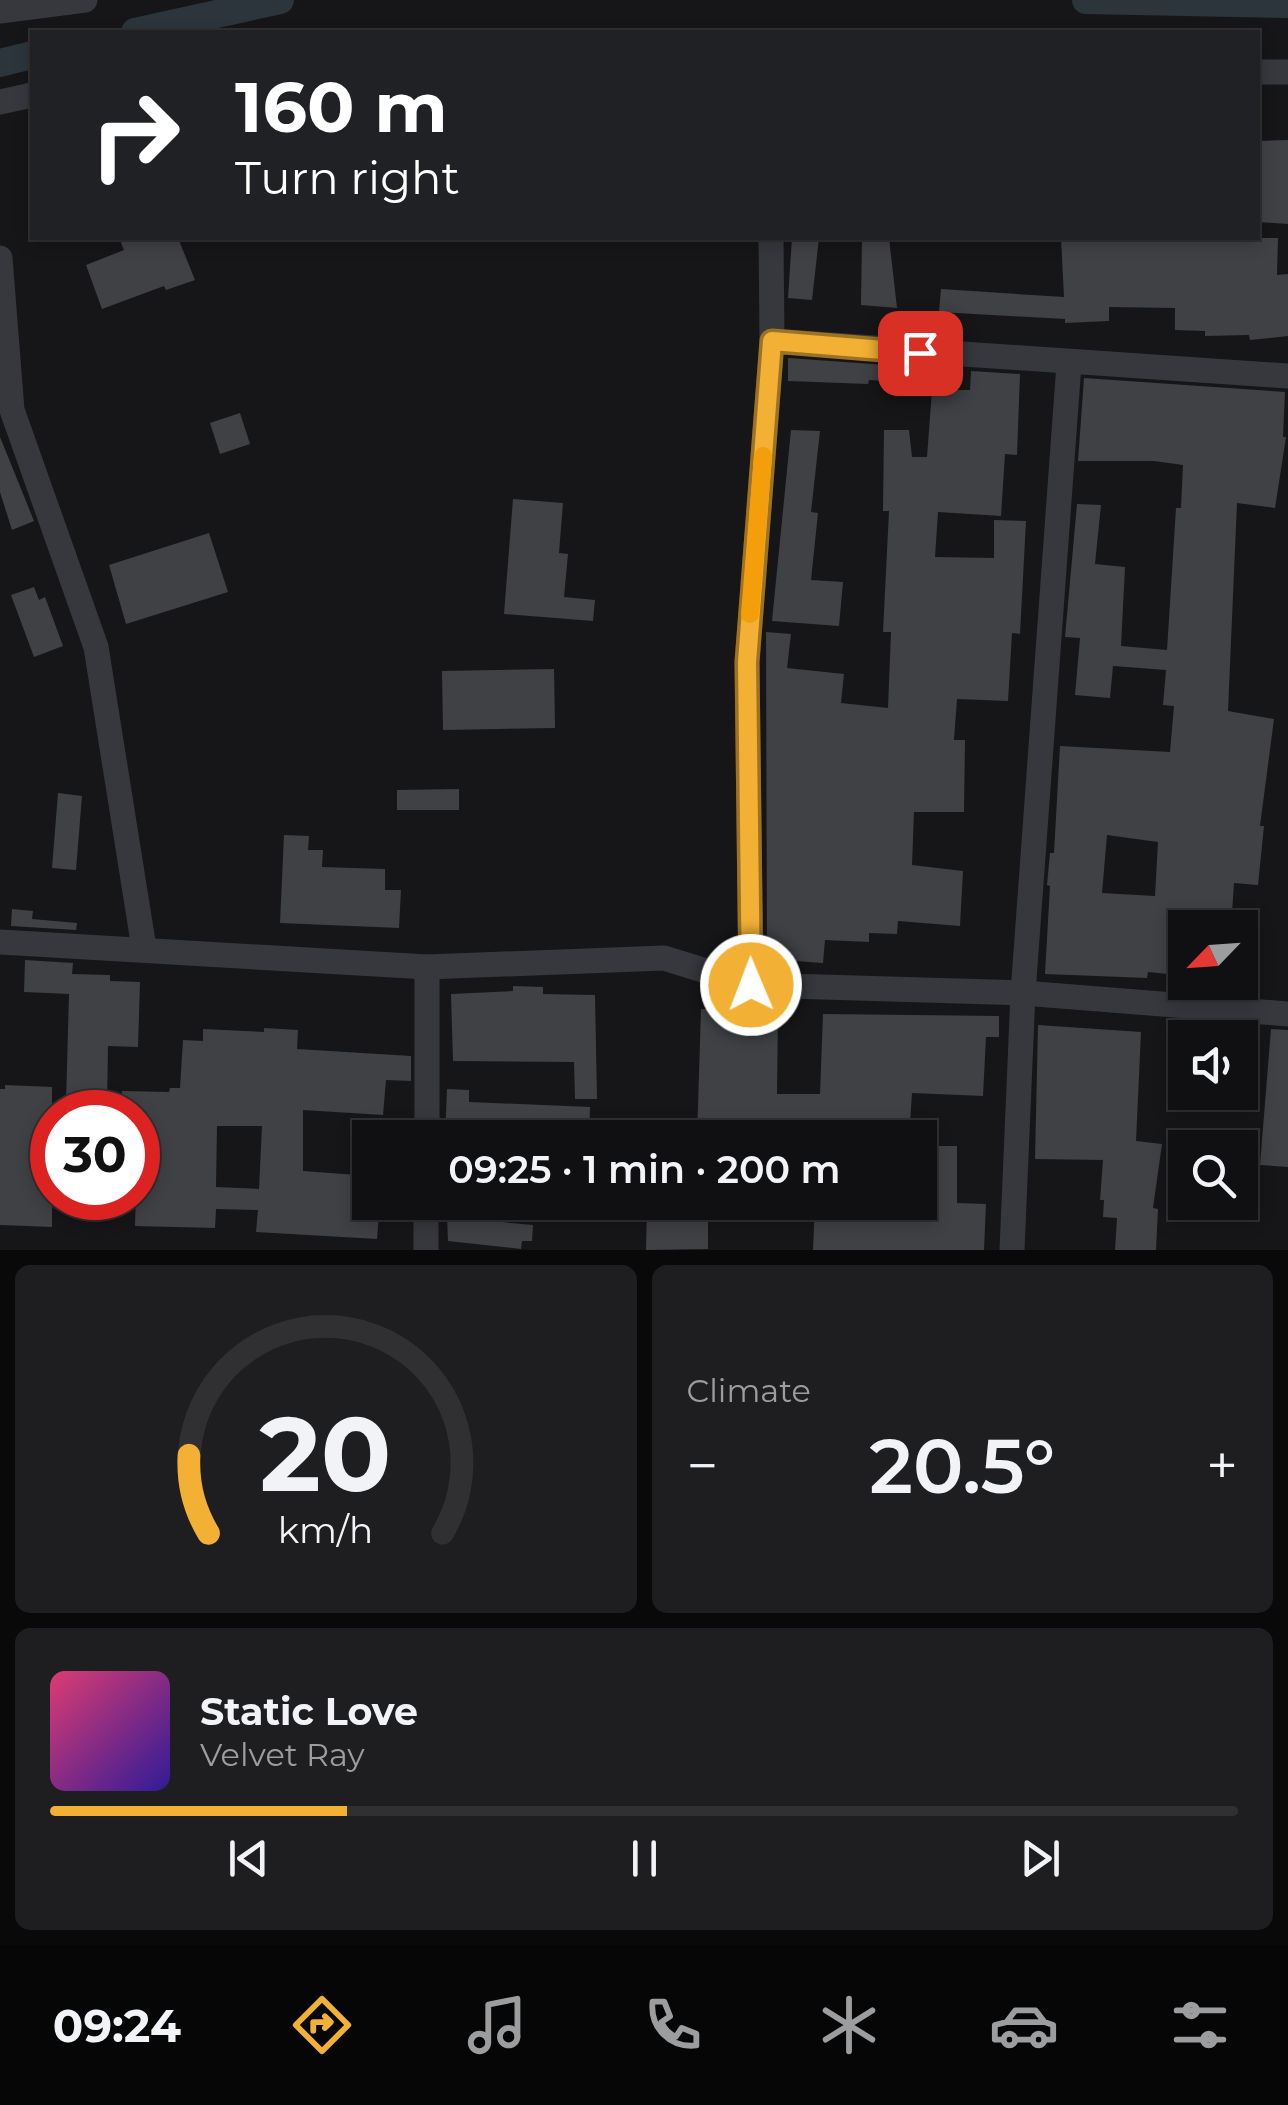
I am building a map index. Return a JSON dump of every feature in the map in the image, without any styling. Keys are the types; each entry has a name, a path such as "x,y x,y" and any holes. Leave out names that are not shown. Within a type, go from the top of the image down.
{"street":[{"path":"0,11 84,0"},
{"path":"1260,72 1288,72"},
{"path":"0,102 30,96"},
{"path":"751,985 747,662 772,341 771,240"},
{"path":"0,258 12,410 96,647 144,948"},
{"path":"772,341 1288,376"},
{"path":"1012,1250 1023,993 1069,364"},
{"path":"0,942 427,967 664,958 751,985 1023,993 1288,1014"},
{"path":"427,967 427,1120"},
{"path":"426,1220 426,1250"}],"building":[{"path":"1288,140 1288,224 1260,222 1260,141"},
{"path":"1278,238 1277,275 1288,274 1288,336 1250,340 1249,335 1205,336 1205,331 1175,330 1175,308 1109,307 1109,321 1065,323 1065,319 939,312 941,289 1064,297 1061,240"},
{"path":"120,240 179,240 195,280 166,290 164,286 102,309 86,265 124,250"},
{"path":"792,240 819,240 812,300 788,298"},
{"path":"862,240 889,240 897,308 861,305"},
{"path":"788,358 886,365 885,381 788,381"},
{"path":"971,371 1020,374 1017,455 1005,454 1001,516 938,512 935,557 994,558 994,520 1026,521 1020,634 1012,633 1008,701 957,699 954,740 965,740 964,812 914,812 912,865 963,871 960,926 898,921 897,934 869,933 869,942 825,940 823,963 767,959 766,632 791,634 787,668 844,674 841,703 888,708 891,632 883,632 889,511 883,511 884,430 909,430 912,457 927,457 932,390 970,390"},
{"path":"1084,378 1285,392 1286,437 1275,508 1237,503 1228,711 1274,719 1260,826 1264,826 1258,885 1234,883 1232,910 1168,910 1168,974 1148,972 1147,978 1045,974 1050,886 1047,885 1050,853 1054,853 1060,746 1170,752 1174,706 1163,705 1166,670 1113,666 1110,698 1075,695 1080,638 1065,637 1077,504 1101,505 1095,564 1125,567 1121,646 1167,650 1176,508 1181,508 1183,465 1078,461","holes":["1107,835 1158,842 1155,896 1102,893"]},
{"path":"240,413 250,444 220,454 210,423"},
{"path":"791,430 820,431 811,512 818,513 811,580 843,582 839,626 772,621"},
{"path":"0,437 34,521 12,530 0,492"},
{"path":"513,499 563,503 559,553 568,554 564,597 595,600 593,621 504,614"},
{"path":"209,533 228,592 126,624 109,565"},
{"path":"34,587 39,600 45,597 63,646 34,657 11,595"},
{"path":"554,669 555,728 443,730 442,671"},
{"path":"459,789 459,810 397,810 397,790"},
{"path":"58,793 82,796 76,870 52,868"},
{"path":"284,835 309,836 308,850 323,850 322,867 385,869 385,890 401,890 399,928 280,923"},
{"path":"12,909 33,911 32,919 77,923 76,930 11,926"},
{"path":"25,960 73,963 72,974 110,975 110,981 140,982 138,1047 108,1046 107,1090 66,1090 69,994 24,992"},
{"path":"513,986 543,987 543,994 595,995 597,1099 575,1099 574,1062 453,1061 451,994 513,991"},
{"path":"701,1009 778,1012 777,1094 820,1094 823,1014 999,1016 999,1037 986,1037 983,1096 912,1093 910,1120 698,1120"},
{"path":"1038,1025 1141,1032 1136,1141 1162,1144 1153,1208 1158,1209 1156,1250 1115,1250 1117,1218 1103,1217 1104,1200 1100,1200 1103,1160 1035,1159"},
{"path":"203,1029 298,1030 297,1049 411,1056 411,1081 386,1080 383,1115 303,1110 303,1171 352,1175 352,1220 379,1220 377,1239 256,1232 258,1210 216,1209 215,1228 135,1226 135,1220 160,1220 160,1092 180,1088 183,1040 203,1041","holes":["217,1126 262,1126 259,1189 216,1187"]},
{"path":"1271,1029 1288,1030 1288,1167 1260,1165"},
{"path":"5,1085 52,1087 30,1090 30,1220 52,1220 52,1227 0,1225 0,1089 5,1089"},
{"path":"447,1089 469,1090 469,1102 590,1107 590,1120 446,1120"},
{"path":"937,1146 957,1146 957,1203 986,1204 984,1250 813,1250 814,1220 937,1220"},
{"path":"447,1220 533,1225 532,1241 522,1241 521,1249 448,1241"},
{"path":"647,1220 708,1220 708,1249 646,1250"}],"waterway":[{"path":"144,30 280,0"},
{"path":"1086,0 1288,4"},
{"path":"0,63 30,56"}],"slow traffic":[{"path":"750,614 763,456"}],"route":[{"path":"751,985 747,662 772,341 920,353"}]}
